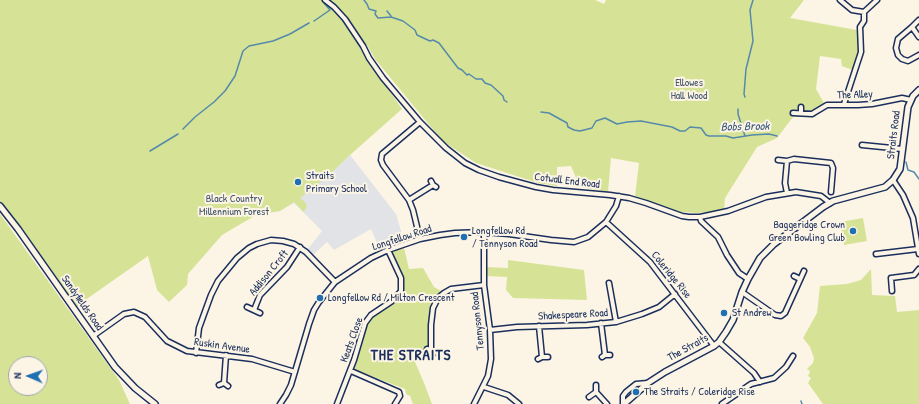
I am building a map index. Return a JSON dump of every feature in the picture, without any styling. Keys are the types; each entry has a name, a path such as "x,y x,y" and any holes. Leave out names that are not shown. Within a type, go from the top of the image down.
{"street":[{"name":"Cotwall End Road","path":"325,0 346,19 369,58 383,78 420,122 446,148 465,163 499,177 553,190 619,196 646,203 682,216 700,217 728,211 766,197 796,192 815,194 821,196 830,203"},
{"path":"840,0 852,10 864,12"},
{"path":"844,104 861,52 860,27 864,21 864,12 877,0"},
{"path":"919,20 898,40 896,48 898,55 902,59 908,60 919,55"},
{"path":"912,27 919,36"},
{"name":"Straits Road","path":"893,180 900,169 906,114 911,100 918,92"},
{"name":"The Alley","path":"794,113 812,114 826,105 872,104 902,98 911,100"},
{"path":"801,107 801,113"},
{"path":"420,122 382,154 381,160 383,165 409,200 420,239"},
{"path":"862,145 902,149"},
{"path":"778,160 787,161 794,159 832,163 831,192"},
{"path":"787,161 785,183 787,193"},
{"path":"830,203 839,199 885,187 893,180 903,195 913,218 919,252 876,254"},
{"path":"409,200 433,184"},
{"name":"Longfellow Road","path":"280,404 286,395 295,372 314,310 335,282 371,258 388,250 420,239 440,235 484,232 574,242 588,237 606,222 616,206 619,196"},
{"name":"The Straits","path":"623,404 648,383 665,372 714,346 726,332 733,320 742,292 760,258 774,244 830,203"},
{"name":"Sandyfields Road","path":"0,206 116,367 135,388 155,404"},
{"path":"700,217 701,221 718,237 727,255 739,273 748,279"},
{"name":"Coleridge Rise","path":"606,222 650,262 714,346"},
{"name":"Tennyson Road","path":"474,404 484,387 488,376 491,359 490,330 484,285 484,232"},
{"path":"196,352 199,328 211,295 218,281 237,258 253,246 271,240 287,242 300,247 335,282"},
{"name":"Addison Croft","path":"254,310 260,295 288,267 300,247"},
{"name":"Keats Close","path":"337,404 351,371 368,319 398,296 401,290 401,278 388,250"},
{"path":"892,291 891,278 914,275 919,269"},
{"path":"742,292 775,315 781,316 785,313 804,271"},
{"path":"794,276 800,279"},
{"path":"609,283 616,322"},
{"path":"430,351 433,308 438,298 444,292 451,290 484,285"},
{"name":"Shakespeare Road","path":"490,330 517,327 616,322 659,307 675,294"},
{"name":"Addison Croft","path":"247,307 260,313"},
{"name":"Ruskin Avenue","path":"93,336 124,314 134,312 145,318 167,341 176,346 196,352 252,359 295,372"},
{"path":"601,323 606,356"},
{"path":"539,326 540,358 548,358"},
{"path":"718,342 754,373 760,382"},
{"path":"219,385 226,385 226,355"},
{"path":"722,404 751,384 774,378 786,367 793,356"},
{"path":"351,371 399,392 400,396 396,404"},
{"path":"596,385 596,392 607,404"},
{"path":"484,387 508,395 519,404"},
{"path":"589,397 596,392"}],"shaded area":[{"path":"350,155 396,214 404,241 380,250 371,229 334,250 327,242 313,255 308,249 322,231 294,203 280,211 251,213 340,164"}],"green space":[{"path":"0,0 595,0 604,4 606,0 804,0 790,18 857,30 860,53 855,71 842,66 841,59 820,56 816,89 824,103 815,117 793,117 777,138 757,147 725,198 724,210 699,213 681,212 635,196 639,163 611,158 608,192 580,187 571,166 557,167 557,186 538,183 476,163 444,142 375,59 367,45 361,50 402,109 326,178 300,198 307,206 304,212 294,202 280,211 256,215 222,235 188,274 187,285 169,302 157,290 148,256 77,307 0,201"},
{"path":"0,214 119,380 130,404 0,404"},
{"name":"Baggeridge Crown Green Bowling Club","path":"863,218 867,241 844,245 840,222"},
{"path":"404,248 409,269 423,268 434,287 441,291 435,298 431,307 429,325 430,345 413,357 432,404 413,404 410,396 406,394 405,389 353,369 367,323 372,316 400,295 402,291 402,279 392,254 395,250"},
{"path":"508,260 584,270 587,300 513,298 506,290 507,277 486,276 485,267 508,268"},
{"path":"871,269 872,295 895,296 897,312 919,310 919,404 823,404 808,383 811,378 808,376 810,371 807,369 813,363 814,358 810,347 803,338 817,313 820,286 847,284 861,280"}],"waterway":[{"name":"Bobs Brook","path":"364,0 369,9 376,11 375,14 378,18 391,17 403,21 415,30 417,35 439,43 458,68 467,75 469,74 476,79 482,79 485,83 491,85 507,102"},
{"path":"745,97 746,69 753,41 750,10 753,0"},
{"path":"314,21 330,10 324,3"},
{"name":"Bobs Brook","path":"387,11 391,16"},
{"path":"183,129 225,91 235,76 243,51 249,46 273,41 290,34 309,23"},
{"path":"738,109 738,114 745,136"},
{"name":"Bobs Brook","path":"541,112 549,113 567,123 568,127 580,131 592,128 596,121 605,118 617,124 641,121 672,127 680,131 685,131 690,127 701,128 706,135 709,136 726,136 733,138 769,134 777,136"},
{"path":"150,151 178,134"},
{"name":"Bobs Brook","path":"906,162 908,170 914,172 919,179"}],"place":[{"name":"Straits Primary School","path":"298,182"},
{"name":"Baggeridge Crown Green Bowling Club","path":"853,231"},
{"name":"Longfellow Rd / Tennyson Road","path":"464,237"},
{"name":"Longfellow Rd / Milton Crescent","path":"320,298"},
{"name":"St Andrew","path":"724,313"},
{"name":"The Straits / Coleridge Rise","path":"636,392"}],"district":[{"name":"THE STRAITS","path":"411,356"}],"park label":[{"name":"Ellowes Hall Wood","path":"689,89"},
{"name":"Black Country Millennium Forest","path":"234,205"}]}
